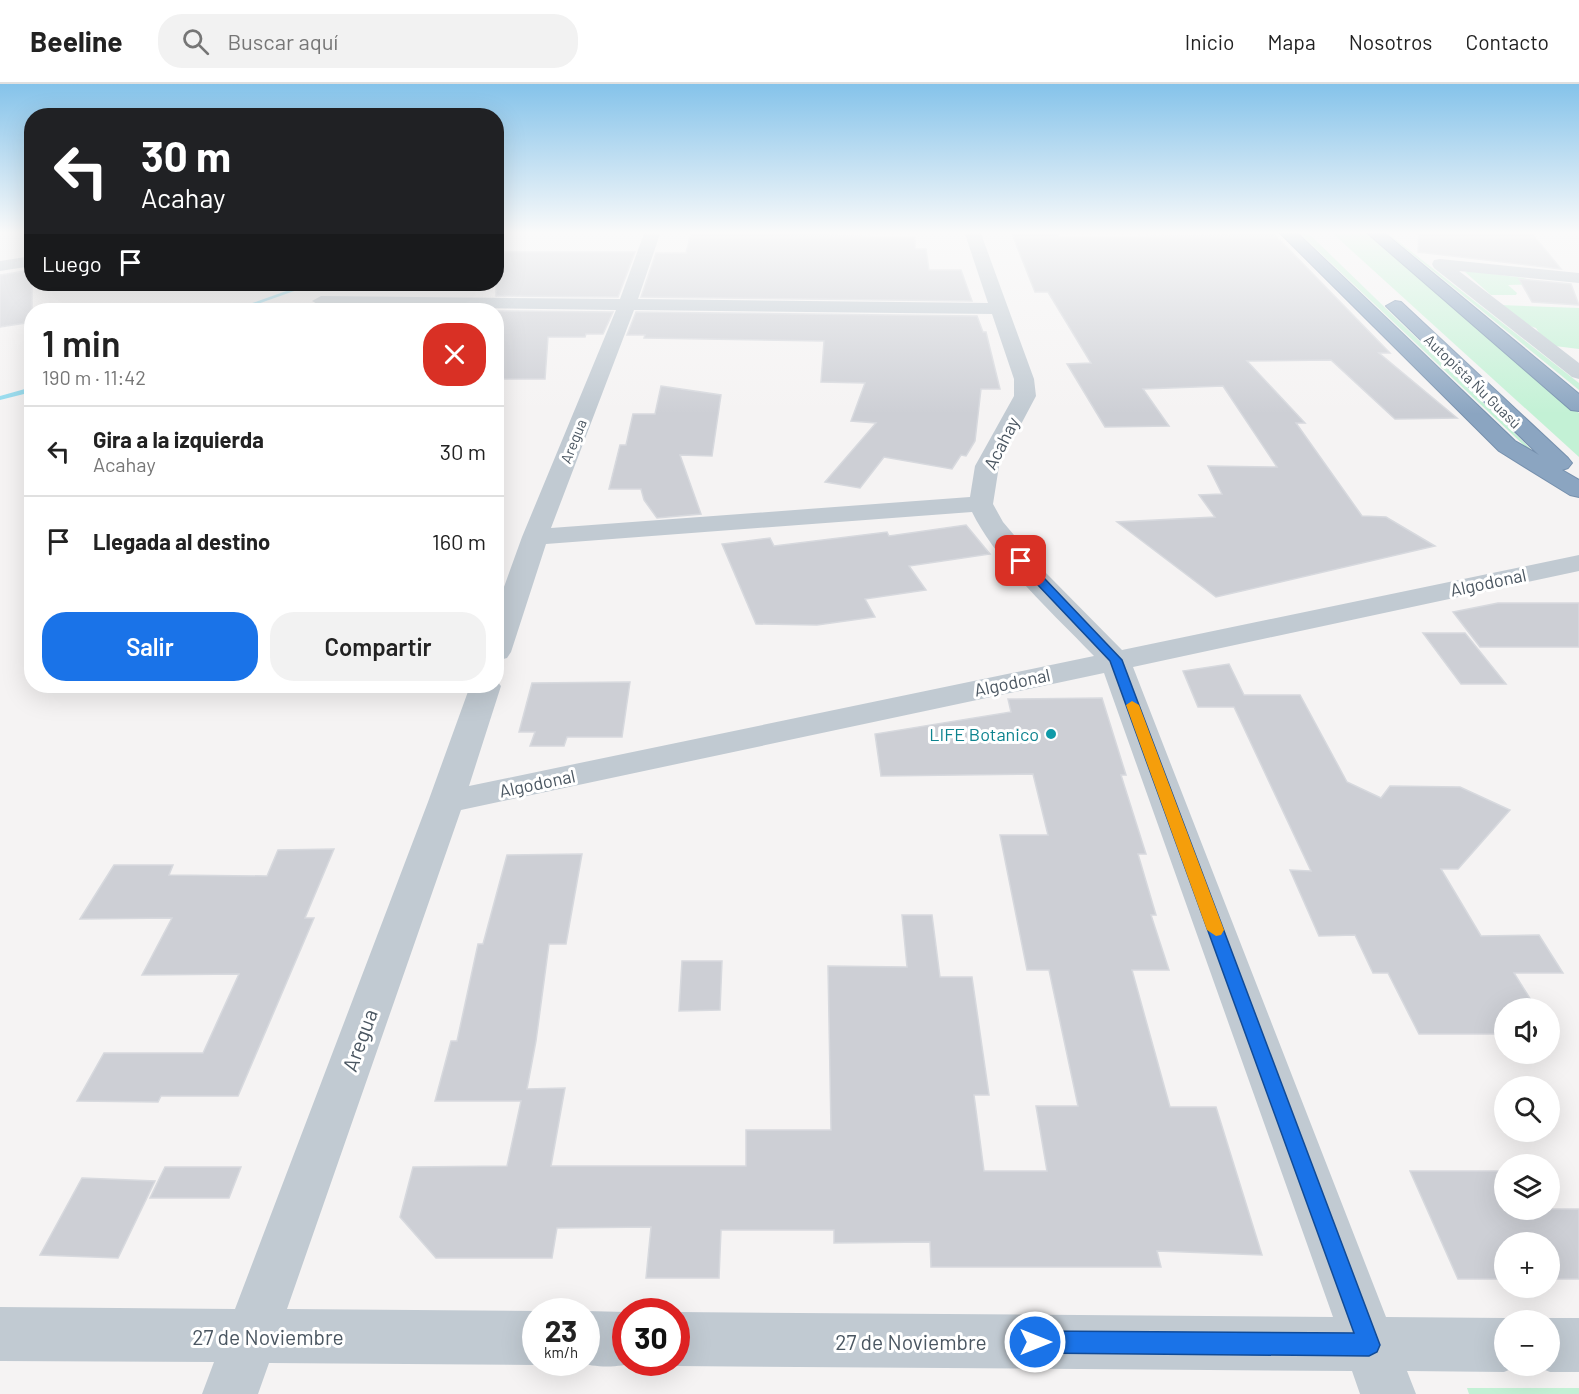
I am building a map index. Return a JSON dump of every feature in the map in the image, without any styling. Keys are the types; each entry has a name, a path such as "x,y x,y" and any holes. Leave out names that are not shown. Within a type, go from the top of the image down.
{"highway":[{"path":"1349,292 1507,446 1579,490"},
{"path":"1445,292 1579,405"},
{"name":"Autopista Ñu Guasú","path":"1384,295 1579,481"}],"street":[{"name":"Aregua","path":"504,628 535,537 632,292"},
{"name":"Acahay","path":"981,504 987,466 1025,396 1024,379 993,292"},
{"path":"1476,292 1579,373"},
{"path":"321,301 474,303"},
{"path":"504,303 999,309"},
{"path":"535,537 981,504 991,524 1036,579 1115,660 1388,1394"},
{"name":"Algodonal","path":"446,802 1579,563"},
{"name":"Aregua","path":"230,1394 446,802 483,693"},
{"name":"27 de Noviembre","path":"0,1334 522,1338"},
{"name":"27 de Noviembre","path":"690,1339 1494,1345"},
{"path":"1560,1345 1579,1345"}],"green space":[{"path":"1362,292 1369,292 1537,455"},
{"path":"1397,292 1436,292 1579,413 1579,457"},
{"path":"1459,292 1463,292 1579,383 1579,390"},
{"path":"1488,292 1517,293 1516,295 1491,295"},
{"path":"1500,305 1579,308 1579,349 1547,345 1536,328 1527,325"},
{"path":"1467,1388 1579,1388 1579,1394 1469,1394"}],"building":[{"path":"0,292 32,292 32,303 24,303 24,323 0,327"},
{"path":"496,292 620,292 618,297 496,296"},
{"path":"643,292 969,292 972,301 641,297"},
{"path":"1048,292 1331,292 1390,353 1379,353 1457,418 1395,419 1331,360 1247,361 1305,423 1296,423 1362,516 1386,517 1435,546 1216,597 1117,522 1215,517 1199,495 1222,494 1208,466 1277,467 1223,386 1143,389 1169,426 1105,427 1067,364 1091,363"},
{"path":"1526,292 1574,292 1579,305 1532,302"},
{"path":"504,311 613,312 603,334 586,334 585,337 548,337 545,379 504,379"},
{"path":"636,312 977,316 983,332 986,332 1000,389 981,389 975,441 966,456 961,455 952,469 884,457 860,488 825,482 876,423 851,421 865,383 821,382 824,341 644,338 645,335 627,335"},
{"path":"661,386 721,395 712,456 680,455 701,514 657,518 644,500 641,489 609,489 620,445 626,445 633,414 655,414"},
{"path":"966,525 990,554 909,566 926,590 865,599 875,617 817,625 756,624 722,544 770,538 774,546 887,532 889,536"},
{"path":"1498,603 1579,603 1579,647 1480,647 1453,612"},
{"path":"1423,633 1465,633 1506,684 1461,684"},
{"path":"1229,664 1244,695 1300,695 1347,782 1381,798 1390,786 1460,787 1510,810 1458,869 1441,869 1481,936 1539,935 1563,973 1514,973 1530,998 1494,998 1494,1034 1419,1034 1388,973 1373,973 1355,935 1319,936 1290,870 1311,871 1234,707 1198,707 1183,671"},
{"path":"630,682 622,737 567,737 564,746 530,746 535,732 519,732 532,683"},
{"path":"1102,698 1126,775 1121,775 1146,854 1138,854 1156,915 1151,915 1169,970 1132,970 1170,1107 1216,1107 1262,1255 1157,1251 1161,1267 931,1267 930,1242 834,1243 834,1230 721,1230 719,1278 646,1278 651,1227 557,1228 552,1258 436,1258 400,1217 413,1167 507,1166 521,1101 435,1101 451,1041 457,1041 478,944 483,944 507,855 582,854 566,944 549,944 527,1089 565,1088 551,1166 746,1166 746,1130 831,1130 828,966 907,967 902,915 932,915 940,977 972,977 989,1095 974,1095 984,1171 1047,1171 1036,1106 1078,1106 1049,970 1027,970 1000,835 1048,835 1033,774 881,776 875,734 1011,712 1008,699"},
{"path":"334,849 305,918 314,918 238,1096 161,1096 158,1102 77,1101 104,1053 203,1053 239,974 142,975 172,918 80,919 114,865 173,865 169,875 267,876 278,850"},
{"path":"682,961 722,961 720,1010 679,1011"},
{"path":"165,1167 241,1167 229,1198 150,1198"},
{"path":"1410,1171 1494,1171 1494,1220 1560,1220 1560,1209 1579,1209 1579,1279 1560,1279 1560,1232 1494,1232 1494,1279 1458,1279"},
{"path":"82,1178 155,1181 118,1258 40,1255"}],"waterway":[{"path":"256,303 288,292"},
{"path":"0,398 24,391"}],"slow traffic":[{"path":"1132,705 1216,930"}],"place":[{"name":"LIFE Botanico","path":"1051,734"}],"route":[{"path":"1021,561 1115,660 1369,1345 1035,1342"}]}
